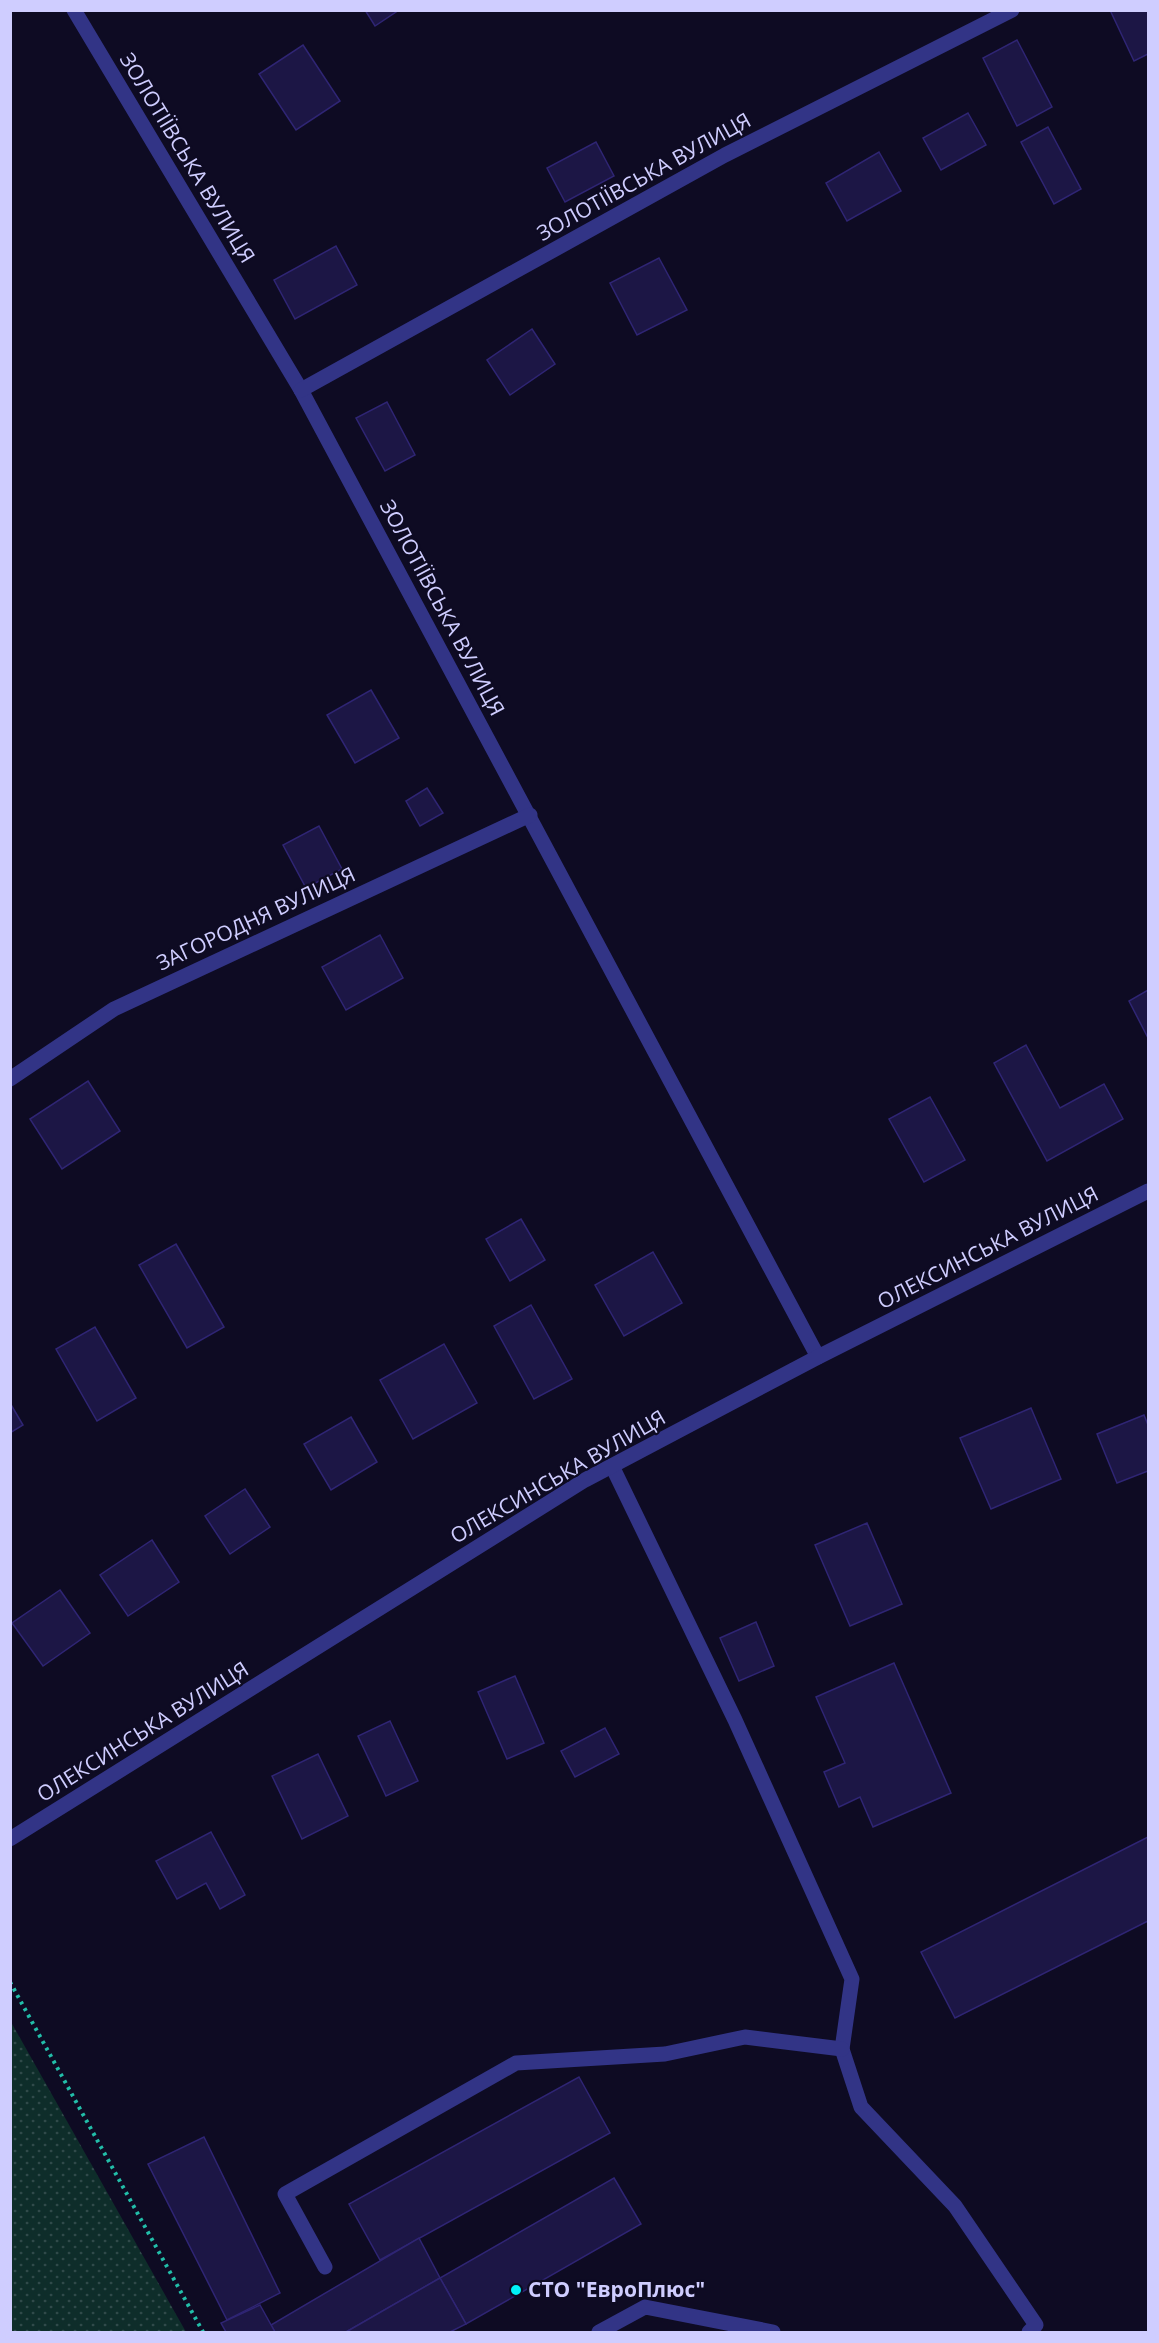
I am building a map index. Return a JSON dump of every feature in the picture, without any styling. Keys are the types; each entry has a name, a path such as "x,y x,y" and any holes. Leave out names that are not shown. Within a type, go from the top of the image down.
{"street":[{"name":"ЗОЛОТІЇВСЬКА ВУЛИЦЯ","path":"74,10 301,390 530,814 818,1357"},
{"name":"ЗОЛОТІЇВСЬКА ВУЛИЦЯ","path":"301,390 725,155 1012,10"},
{"name":"ЗАГОРОДНЯ ВУЛИЦЯ","path":"10,1079 114,1009 530,814"},
{"name":"ОЛЕКСИНСЬКА ВУЛИЦЯ","path":"10,1839 585,1480 818,1357 1149,1191"},
{"path":"612,1466 735,1720 852,1979 842,2049 861,2107 954,2206 1036,2325 1029,2332"},
{"path":"325,2267 285,2194 516,2063 665,2054 745,2037 842,2049"},
{"path":"599,2332 645,2307 773,2332"}],"path":[{"path":"10,1982 203,2332"}],"green space":[{"path":"11,2022 186,2332 11,2332"}],"building":[{"path":"365,10 399,10 375,26"},
{"path":"1110,10 1148,10 1148,54 1134,61"},
{"path":"1017,40 1052,107 1017,126 983,58"},
{"path":"303,45 340,101 296,130 259,74"},
{"path":"968,113 986,145 941,170 923,138"},
{"path":"1048,127 1081,189 1054,204 1021,142"},
{"path":"596,142 614,176 565,202 547,168"},
{"path":"879,152 901,191 847,221 826,183"},
{"path":"336,246 357,285 295,319 274,280"},
{"path":"659,258 687,310 637,335 610,283"},
{"path":"532,329 555,364 510,395 487,360"},
{"path":"387,402 415,455 385,471 356,418"},
{"path":"371,690 399,738 355,763 327,715"},
{"path":"427,788 443,813 420,826 406,801"},
{"path":"319,826 342,869 306,888 283,845"},
{"path":"380,935 403,978 346,1010 322,967"},
{"path":"1148,990 1148,1038 1129,1001"},
{"path":"1026,1045 1060,1108 1104,1084 1123,1119 1047,1161 994,1063"},
{"path":"88,1081 120,1131 62,1169 30,1119"},
{"path":"930,1097 965,1160 924,1182 889,1119"},
{"path":"521,1219 545,1260 510,1281 486,1239"},
{"path":"176,1244 224,1327 187,1348 139,1265"},
{"path":"653,1252 682,1303 624,1336 595,1285"},
{"path":"531,1305 572,1379 534,1399 494,1326"},
{"path":"95,1327 136,1398 97,1421 56,1349"},
{"path":"444,1344 477,1403 413,1439 380,1380"},
{"path":"10,1403 23,1425 10,1433"},
{"path":"1031,1408 1061,1479 991,1509 960,1438"},
{"path":"1144,1415 1148,1425 1148,1471 1117,1483 1097,1434"},
{"path":"351,1417 377,1462 331,1490 304,1444"},
{"path":"245,1489 270,1527 230,1554 205,1516"},
{"path":"867,1523 902,1604 850,1626 815,1545"},
{"path":"152,1540 179,1582 128,1616 100,1575"},
{"path":"60,1590 90,1633 43,1666 12,1623"},
{"path":"756,1622 774,1666 739,1681 720,1638"},
{"path":"894,1663 951,1793 873,1827 860,1797 839,1807 824,1772 845,1763 816,1697"},
{"path":"515,1676 544,1743 507,1759 478,1692"},
{"path":"390,1721 418,1781 386,1796 358,1736"},
{"path":"605,1728 619,1754 575,1777 561,1751"},
{"path":"318,1754 348,1816 302,1839 272,1776"},
{"path":"211,1832 245,1895 220,1909 206,1883 177,1899 156,1861"},
{"path":"1148,1837 1148,1921 955,2018 921,1952"},
{"path":"579,2077 610,2133 380,2260 349,2204"},
{"path":"204,2137 280,2293 227,2320 148,2164"},
{"path":"614,2178 641,2224 466,2324 440,2278"},
{"path":"419,2238 440,2278 346,2332 275,2332 271,2325"},
{"path":"440,2278 466,2324 450,2332 346,2332"},
{"path":"260,2305 275,2332 226,2332 221,2323"}],"place":[{"name":"СТО \"ЕвроПлюс\"","path":"516,2290"}]}
